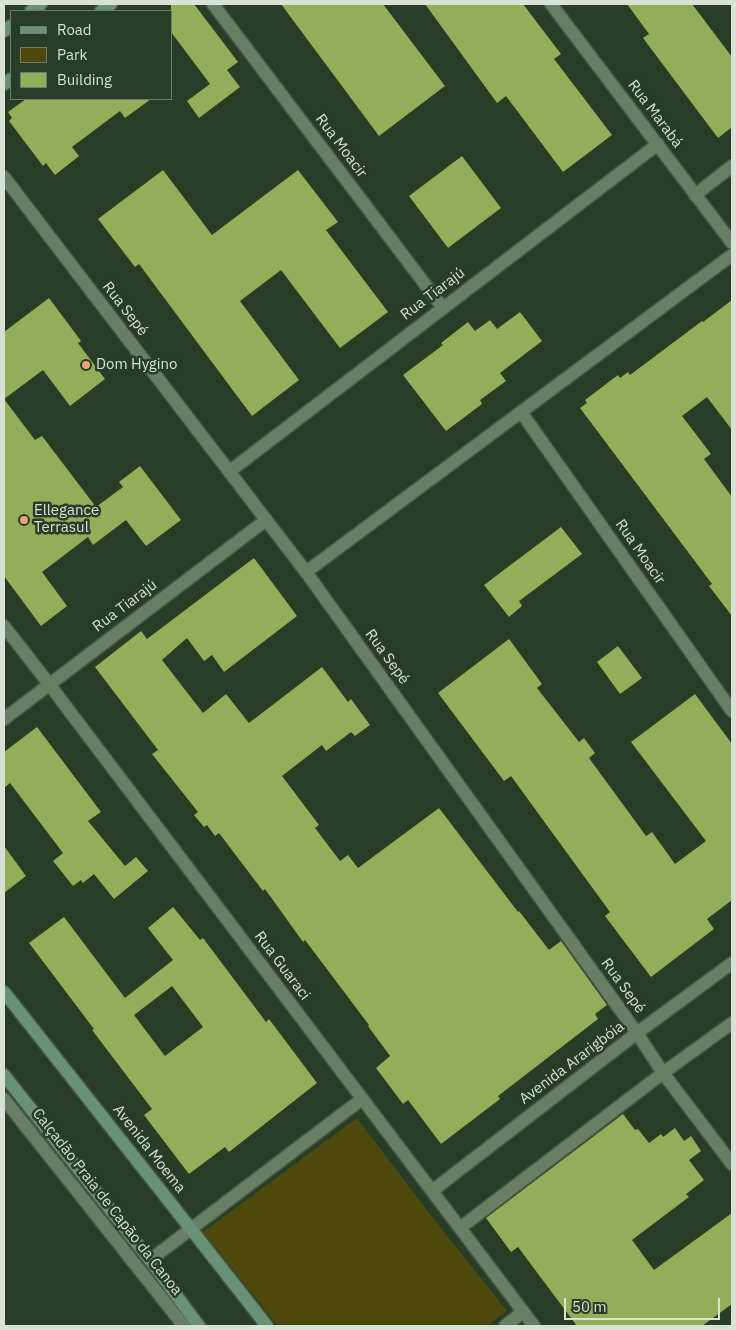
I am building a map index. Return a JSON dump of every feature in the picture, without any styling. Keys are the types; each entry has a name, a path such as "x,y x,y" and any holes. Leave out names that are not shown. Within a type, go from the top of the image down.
{"main road":[{"name":"Avenida Moema","path":"4,992 267,1326"},
{"path":"4,1075 150,1260 199,1326"}],"street":[{"name":"Rua Moacir","path":"213,4 443,308"},
{"name":"Rua Marabá","path":"551,4 732,243"},
{"name":"Rua Tiarajú","path":"230,471 658,144"},
{"path":"695,195 732,166"},
{"name":"Rua Sepé","path":"4,177 306,572 664,1073 732,1164"},
{"path":"306,572 732,255"},
{"name":"Rua Moacir","path":"521,412 732,711"},
{"name":"Rua Tiarajú","path":"4,719 266,520"},
{"name":"Rua Guaraci","path":"4,626 534,1326"},
{"name":"Avenida Ararigbóia","path":"432,1190 637,1033 732,963"},
{"path":"460,1228 732,1023"},
{"name":"Calçadão Praia de Capão da Canoa","path":"4,1099 184,1326"},
{"path":"150,1260 362,1099"},
{"path":"505,1326 523,1312"}],"green space":[{"path":"357,1118 507,1311 487,1326 278,1326 203,1232"}],"building":[{"path":"171,4 194,4 238,62 227,70 240,87 199,118 187,101 210,84 172,33"},
{"path":"281,4 383,4 445,86 379,136"},
{"path":"425,4 523,4 561,54 554,59 612,135 563,172 506,96 497,103"},
{"path":"627,4 692,4 732,57 732,127 718,138 643,38 649,34"},
{"path":"25,100 150,100 125,118 120,111 72,147 79,156 55,175 46,163 43,166 9,121 12,118 8,112"},
{"path":"462,156 501,208 448,248 409,196"},
{"path":"163,170 212,235 298,170 338,222 326,230 388,312 340,348 281,270 240,301 299,380 252,416 139,264 135,267 98,219"},
{"path":"49,298 81,341 78,343 105,379 70,406 43,370 4,399 4,332"},
{"path":"732,300 732,430 707,397 682,416 711,454 704,459 732,497 732,616 709,586 712,584 580,408 587,403 585,400 618,375 620,378 628,372 630,375"},
{"path":"520,312 542,341 500,373 506,381 480,400 482,404 446,431 403,375 443,345 441,343 468,322 475,331 490,320 497,329"},
{"path":"4,399 35,440 42,436 96,507 123,487 119,482 140,466 181,520 146,546 126,520 93,545 88,537 42,572 67,606 41,626 4,576"},
{"path":"561,527 582,554 519,601 522,606 509,617 484,585"},
{"path":"254,558 297,616 224,672 212,655 204,661 187,638 162,660 203,713 226,694 249,723 322,667 348,702 351,699 370,725 355,736 351,732 326,751 322,745 282,776 319,825 315,828 340,861 348,855 358,868 439,808 549,950 561,941 607,1005 595,1014 598,1019 498,1096 500,1099 441,1144 408,1100 403,1104 376,1068 390,1056 369,1025 305,940 303,942 265,889 263,891 219,833 215,836 207,825 204,827 194,815 198,812 152,754 158,750 95,667 141,631 147,639"},
{"path":"509,639 542,684 537,688 579,742 584,738 595,753 589,758 646,836 652,832 675,864 706,841 631,742 695,694 732,744 732,900 707,919 714,929 651,977 605,916 610,912 511,776 504,781 438,693"},
{"path":"618,646 642,678 620,694 597,662"},
{"path":"37,727 101,812 88,821 125,866 136,857 148,871 114,899 94,874 83,883 81,880 73,886 53,861 63,853 10,783 4,788 4,752"},
{"path":"4,846 26,876 4,893"},
{"path":"173,907 200,940 203,938 266,1022 269,1019 317,1083 229,1152 225,1147 189,1174 144,1115 152,1109 29,943 64,917 125,998 173,960 148,928","holes":["172,986 203,1027 165,1056 134,1015"]},
{"path":"623,1114 635,1130 638,1129 649,1143 661,1134 663,1137 675,1128 684,1141 691,1136 701,1151 689,1160 704,1180 686,1194 689,1197 632,1240 654,1270 732,1213 732,1304 702,1326 577,1326 518,1247 511,1252 486,1218"}],"place":[{"name":"Dom Hygino","path":"86,365"},
{"name":"Ellegance Terrasul","path":"24,520"}]}
